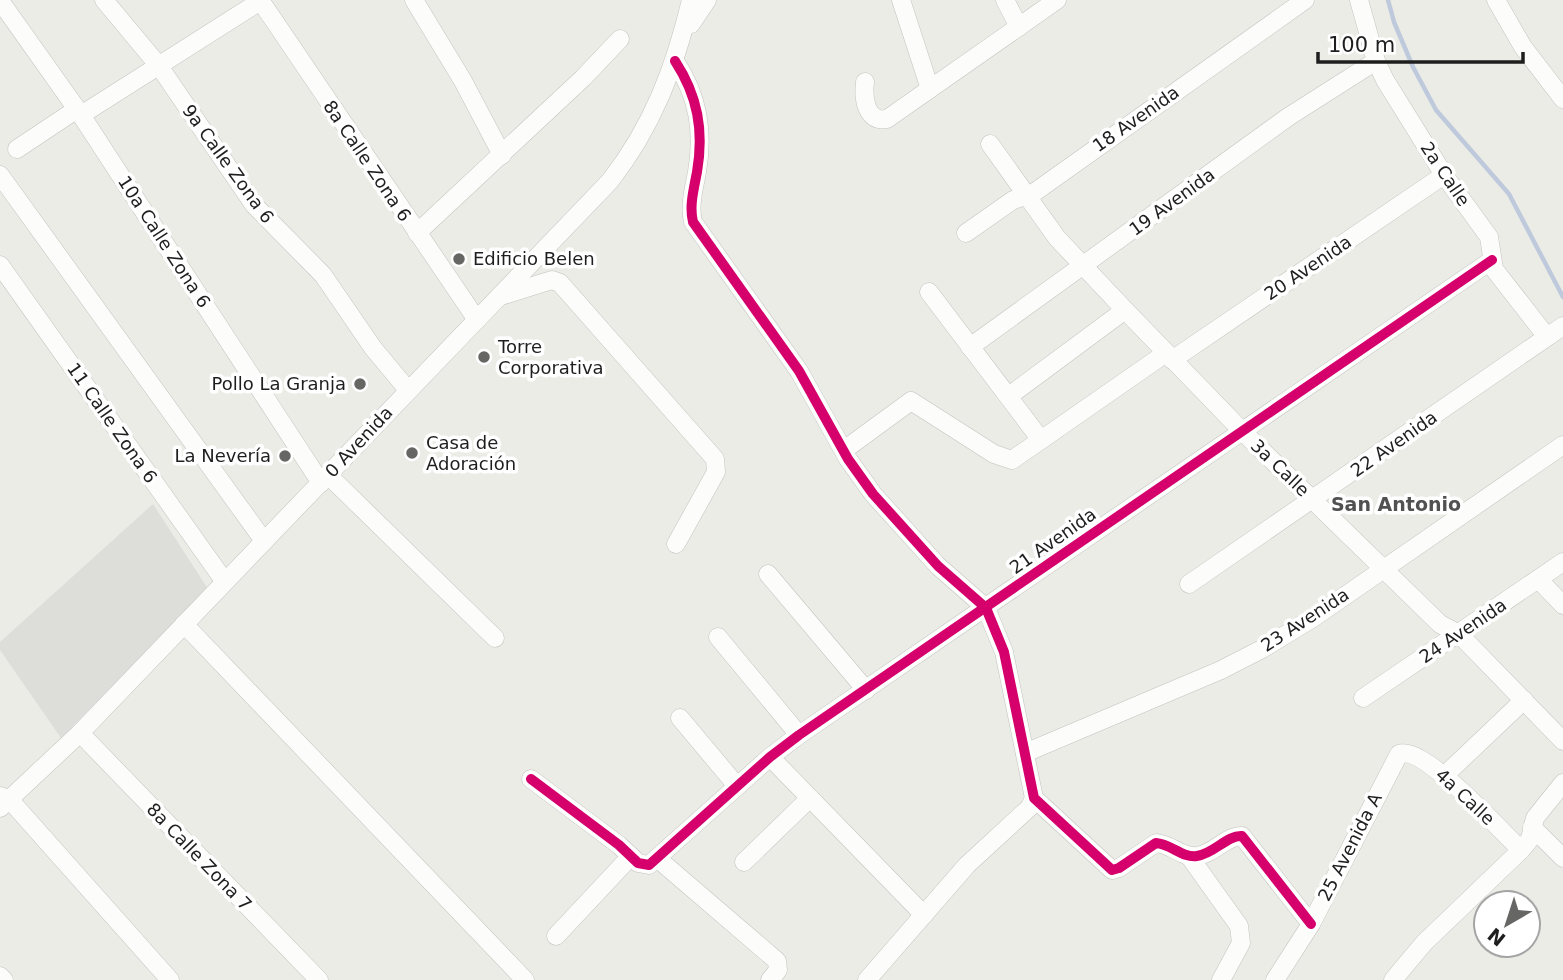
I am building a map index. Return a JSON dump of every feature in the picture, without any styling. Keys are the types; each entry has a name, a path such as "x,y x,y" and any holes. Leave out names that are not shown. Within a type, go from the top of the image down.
{"street":[{"name":"9a Calle Zona 6","path":"104,0 159,66 254,205 323,275 373,348 408,390"},
{"path":"17,149 159,66 261,0"},
{"name":"8a Calle Zona 6","path":"261,0 477,320"},
{"path":"414,0 463,81 502,155"},
{"name":"0 Avenida","path":"677,55 691,0"},
{"name":"0 Avenida","path":"3,801 80,733 593,200 631,155 655,110 677,55 707,0"},
{"path":"901,0 930,89"},
{"path":"1005,0 1019,27"},
{"path":"865,82 865,98 869,112 881,120 892,117 1057,0"},
{"name":"18 Avenida","path":"966,233 1013,200 1028,195 1305,0"},
{"name":"2a Calle","path":"1359,0 1376,61 1444,176 1489,237 1494,269 1556,331"},
{"path":"1496,0 1523,47 1563,99"},
{"name":"10a Calle Zona 6","path":"4,4 325,479 495,638"},
{"path":"417,233 502,155 620,39"},
{"path":"677,55 698,110 699,157 692,202 693,222 799,371 844,450 873,494 904,531 986,608 1004,652 1025,753 1034,798 1030,807 967,865 867,980"},
{"name":"19 Avenida","path":"970,347 1289,117 1376,61"},
{"name":"3a Calle","path":"990,144 1058,238 1169,357 1382,569 1440,624 1459,634 1563,741"},
{"path":"0,175 264,541"},
{"name":"20 Avenida","path":"844,450 911,401 1008,460 1016,458 1444,176"},
{"name":"21 Avenida","path":"556,936 799,735 1492,260"},
{"name":"11 Calle Zona 6","path":"0,265 225,582"},
{"path":"501,296 552,280 560,283 716,459 716,472 676,544"},
{"path":"929,292 1041,440"},
{"path":"1009,396 1125,310"},
{"name":"22 Avenida","path":"1189,584 1556,331"},
{"name":"23 Avenida","path":"1025,753 1222,670 1294,630 1563,445"},
{"name":"24 Avenida","path":"1363,698 1563,562"},
{"path":"768,574 866,690"},
{"path":"1538,579 1563,605"},
{"path":"184,624 525,980"},
{"path":"718,637 799,735"},
{"path":"1444,776 1524,700"},
{"path":"680,718 737,786"},
{"name":"8a Calle Zona 7","path":"80,733 319,980"},
{"name":"4a Calle","path":"1404,752 1419,757 1444,776 1521,850"},
{"name":"25 Avenida A","path":"1275,980 1311,924 1394,760 1404,752"},
{"path":"770,757 924,915"},
{"path":"531,779 645,860 777,961 778,970 770,980"},
{"path":"1392,980 1424,943 1521,850 1530,839 1535,820 1563,783"},
{"path":"744,862 810,798"},
{"path":"1034,798 1108,868 1119,868 1159,843 1189,856 1239,926 1241,943 1221,980"},
{"path":"3,801 170,980"},
{"path":"1535,820 1563,844"},
{"path":"1535,820 1563,858"},
{"path":"1189,856 1208,853 1234,836 1242,836 1311,924"},
{"path":"0,976 4,980"}],"shaded area":[{"path":"153,504 208,589 61,738 0,650 0,642"}],"waterway":[{"path":"1388,0 1413,67 1436,110 1509,194 1563,297"}],"cycle path":[{"path":"675,61 689,87 699,128 699,157 692,203 693,222 799,371 848,459 873,494 938,566 986,608 1004,652 1034,798 1112,870 1156,843 1186,855 1197,856 1231,838 1242,836 1311,924"},
{"path":"531,779 619,845 638,863 649,865 770,757 799,735 1492,260"}],"place":[{"name":"Edificio Belen","path":"459,259"},
{"name":"Torre Corporativa","path":"484,357"},
{"name":"Pollo La Granja","path":"360,384"},
{"name":"Casa de Adoración","path":"412,453"},
{"name":"La Nevería","path":"285,456"}],"district":[{"name":"San Antonio","path":"1396,504"}]}
